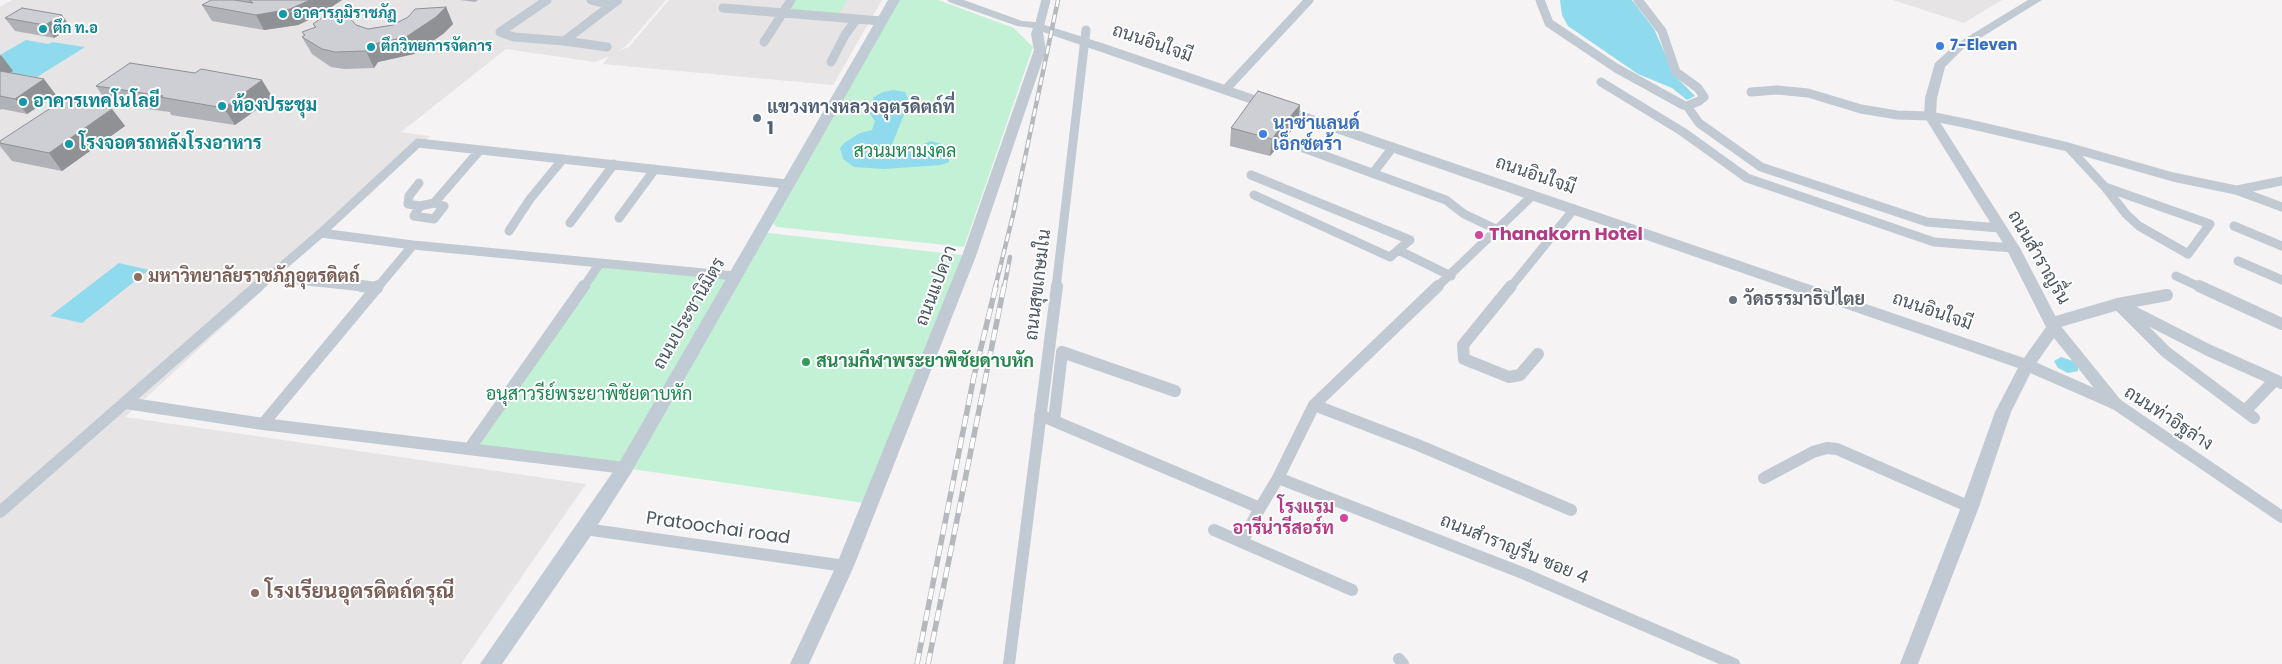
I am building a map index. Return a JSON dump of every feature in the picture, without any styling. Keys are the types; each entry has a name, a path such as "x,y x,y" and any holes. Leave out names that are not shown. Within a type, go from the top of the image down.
{"main road":[{"name":"ถนนประชานิมิตร","path":"490,664 586,529 625,468 894,0"}],"street":[{"path":"547,0 500,32 504,35 607,47"},
{"path":"592,0 614,3"},
{"path":"764,42 791,0"},
{"name":"ถนนอินใจมี","path":"954,0 1040,30 1087,39 1393,147 2027,365"},
{"name":"ถนนอินใจมี","path":"972,0 1027,20 1040,30"},
{"path":"1040,30 1046,0"},
{"path":"1226,89 1309,0"},
{"path":"1540,0 1549,23 1556,29 1616,68 1676,102 1687,106 1699,123 1761,167 1927,222 2000,228"},
{"path":"1638,0 1662,31 1676,72 1698,88 1704,97 1687,106"},
{"path":"1930,116 1931,98 1939,66 1960,46 2036,0"},
{"path":"564,41 614,3"},
{"path":"724,8 881,21"},
{"path":"831,62 845,34 856,20"},
{"name":"ถนนแปดวา","path":"799,664 845,566 969,256 1022,110 1040,50 1040,30"},
{"path":"1082,59 1090,48 1087,39"},
{"name":"ถนนสุขเกษมใน","path":"1009,664 1063,236 1082,59 1081,46 1087,39"},
{"path":"1601,82 1683,132 1747,178 1934,242 2013,248"},
{"path":"1751,92 1789,90 1808,93 1834,103 1861,109 1896,115 1930,116 2068,147 2173,176 2236,190 2282,206"},
{"name":"ถนนสำราญรื่น","path":"1909,664 1970,507 2003,412 2027,365 2054,325 2013,248 1930,116"},
{"path":"1287,142 1446,200 1464,214 1498,230"},
{"path":"0,512 321,233 418,143 788,184"},
{"path":"1373,173 1393,147"},
{"path":"2068,147 2105,187 2126,214 2139,226 2188,254 2210,224 2105,187"},
{"path":"434,203 480,150"},
{"path":"509,230 563,159"},
{"path":"570,223 614,164"},
{"path":"620,218 655,169"},
{"path":"1251,175 1410,240 1390,257 1254,195"},
{"path":"2236,190 2282,181"},
{"path":"419,183 407,200 408,204 420,206 434,203 444,206 434,219 414,216 420,206"},
{"path":"1242,542 1278,478 1314,405 1534,195"},
{"path":"1538,354 1520,375 1509,377 1464,359 1462,345 1574,209"},
{"path":"2234,226 2282,246"},
{"path":"321,233 412,245 735,276"},
{"path":"263,424 412,245"},
{"path":"1398,250 1451,276"},
{"path":"2238,261 2282,280"},
{"path":"470,448 600,263"},
{"path":"270,276 377,288"},
{"path":"2176,276 2282,324"},
{"path":"2116,404 2054,325 2118,304 2167,295"},
{"path":"2118,304 2208,350 2278,382 2249,415 2166,352 2118,304"},
{"path":"1054,421 1062,352 1176,391"},
{"name":"ถนนท่าอิฐล่าง","path":"2027,365 2116,404 2282,517"},
{"path":"126,403 263,424 625,468"},
{"path":"1314,405 1418,445 1572,510"},
{"path":"1040,415 1260,508"},
{"path":"1764,478 1813,452 1828,448 1837,449 1970,507"},
{"name":"ถนนสำราญรื่น ซอย 4","path":"1278,478 1525,574 1710,652 1734,664"},
{"name":"Pratoochai road","path":"586,529 845,566"},
{"path":"1214,530 1352,590"}],"shaded area":[{"path":"12,0 666,0 626,46 618,51 629,47 669,0 882,0 833,85 603,64 609,56 595,62 506,49 401,132 430,136 125,417 586,484 461,664 0,664 0,7"},
{"path":"1893,0 2002,0 1964,23"}],"green space":[{"path":"795,0 847,0 839,14 789,10"},
{"name":"สวนมหามงคล","path":"899,0 938,0 1014,28 1033,47 964,247 777,227 768,218"},
{"name":"สนามกีฬาพระยาพิชัยดาบหัก","path":"760,232 969,256 871,504 625,468 470,448 600,263 735,276"}],"water":[{"path":"1560,0 1632,0 1654,29 1675,76 1695,96 1687,100 1672,88 1638,74 1568,26 1562,15"},
{"path":"26,40 85,47 37,77 0,71 0,55"},
{"path":"893,90 905,92 908,99 907,107 891,147 910,150 931,141 942,144 949,156 949,162 941,165 884,169 854,167 843,159 840,148 844,143 860,133 872,130 875,121 868,111 874,97 883,92"},
{"path":"119,263 149,270 82,323 50,316"},
{"path":"2061,357 2073,361 2078,367 2078,371 2068,373 2058,368 2054,361"}],"building":[{"path":"211,0 234,0 253,3 249,0 310,0 290,9 256,15 202,5"},
{"path":"446,7 436,17 406,37 369,45 366,51 335,52 322,49 302,37 305,35 302,32 316,27 313,24 330,12 348,16 356,25 368,29 393,25 408,17 415,9"},
{"path":"22,8 62,15 45,25 5,18"},
{"path":"130,63 195,73 201,69 262,80 224,108 96,86"},
{"path":"0,71 44,79 15,99 0,96"},
{"path":"1258,91 1300,105 1289,118 1284,120 1282,126 1272,139 1231,128"},
{"path":"63,100 112,109 49,153 0,143 0,141"}],"railway":[{"path":"995,288 1013,215 1058,0"},
{"path":"1004,288 1010,257"},
{"path":"917,664 974,376 996,286"},
{"path":"928,664 1004,286"}],"place":[{"name":"อาคารภูมิราชภัฏ","path":"283,14"},
{"name":"ตึก ท.อ","path":"43,29"},
{"name":"7-Eleven","path":"1940,46"},
{"name":"ตึกวิทยการจัดการ","path":"371,47"},
{"name":"อาคารเทคโนโลยี","path":"23,102"},
{"name":"ห้องประชุม","path":"222,106"},
{"name":"แขวงทางหลวงอุตรดิตถ์ที่ 1","path":"757,118"},
{"name":"นาซ่าแลนด์ เอ็กซ์ตร้า","path":"1263,134"},
{"name":"โรงจอดรถหลังโรงอาหาร","path":"69,144"},
{"name":"Thanakorn Hotel","path":"1479,235"},
{"name":"มหาวิทยาลัยราชภัฏอุตรดิตถ์","path":"138,277"},
{"name":"วัดธรรมาธิปไตย","path":"1733,300"},
{"name":"สนามกีฬาพระยาพิชัยดาบหัก","path":"806,362"},
{"name":"โรงแรม อารีน่ารีสอร์ท","path":"1344,518"},
{"name":"โรงเรียนอุตรดิตถ์ดรุณี","path":"255,593"}],"park label":[{"name":"อนุสาวรีย์พระยาพิชัยดาบหัก","path":"589,395"}]}
